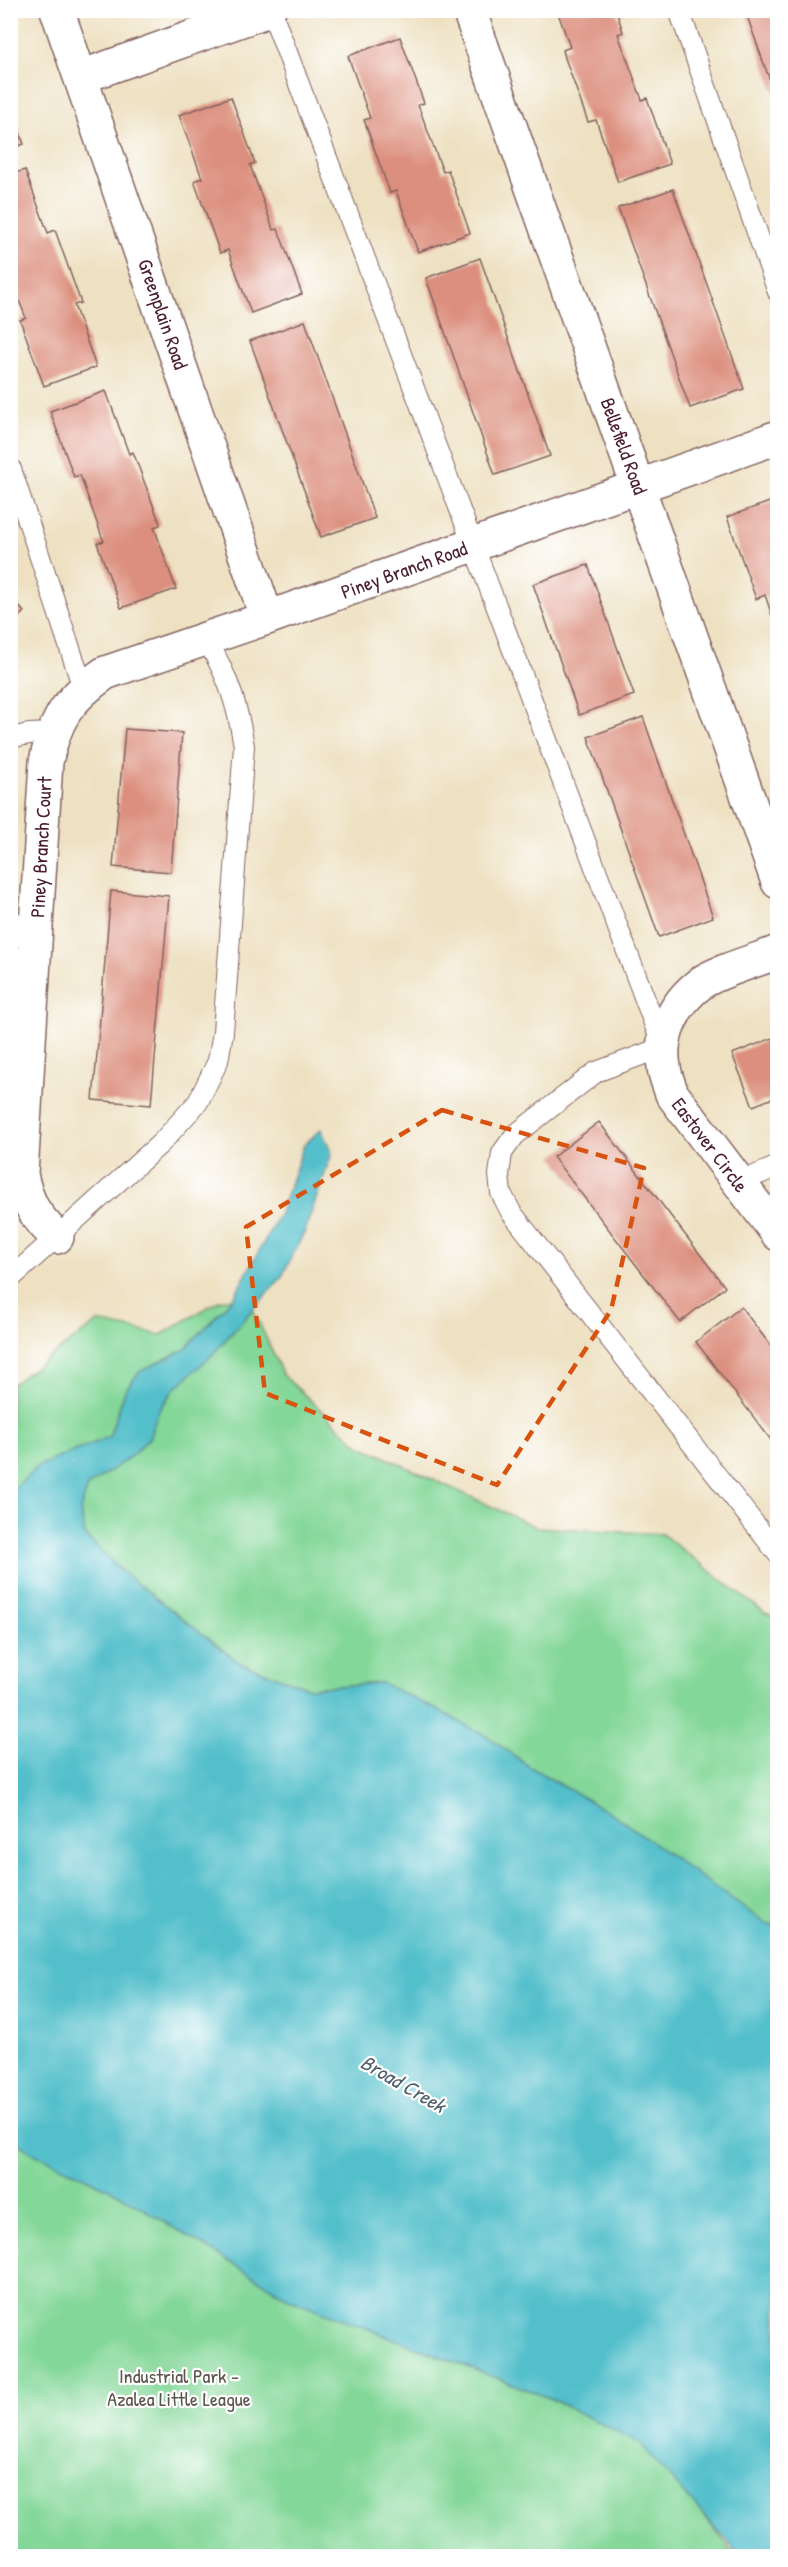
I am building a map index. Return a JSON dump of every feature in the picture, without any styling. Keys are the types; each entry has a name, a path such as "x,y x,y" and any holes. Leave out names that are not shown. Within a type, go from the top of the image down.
{"street":[{"name":"Greenplain Road","path":"57,10 267,618"},
{"path":"81,77 270,10"},
{"name":"Bellefield Road","path":"469,10 777,882"},
{"name":"Piney Branch Road","path":"52,733 61,716 83,688 105,674 777,437"},
{"name":"Piney Branch Court","path":"52,733 46,762 21,1174 27,1200 41,1222 57,1237"},
{"path":"663,1047 668,1024 682,1000 702,982 777,952"},
{"name":"Eastover Circle","path":"663,1047 664,1068 672,1094 777,1234"}],"lane":[{"path":"270,10 663,1047 596,1072 515,1135 502,1153 499,1175 501,1193 512,1212 777,1554"},
{"path":"679,10 777,292"},
{"path":"11,469 83,688"},
{"path":"10,1279 161,1143 198,1102 218,1061 223,1032 244,746 236,702 219,662 206,639"},
{"path":"10,738 52,733"},
{"path":"10,917 34,953"},
{"path":"738,1183 777,1166"}],"highlighted area":[{"path":"442,1110 644,1168 611,1310 497,1485 265,1393 246,1227"}],"green space":[{"path":"233,1298 184,1350 139,1372 125,1391 109,1437 38,1466 11,1492 11,1385 98,1322 161,1335 220,1300"},
{"path":"253,1309 283,1375 359,1445 536,1527 662,1534 765,1613 777,1617 777,1926 766,1923 491,1739 382,1683 309,1688 240,1663 121,1571 85,1535 80,1510 88,1486 130,1457 149,1438 158,1412 173,1390 211,1356"},
{"name":"Industrial Park - Azalea Little League","path":"11,2102 621,2410 735,2556 11,2556"}],"water":[{"name":"Broad Creek","path":"321,1129 332,1153 305,1231 281,1278 211,1356 173,1390 158,1412 149,1438 130,1457 88,1486 80,1510 85,1535 121,1571 240,1663 309,1688 382,1683 491,1739 530,1767 614,1815 765,1923 777,1926 777,2556 740,2556 638,2442 549,2398 290,2299 119,2194 28,2150 11,2138 11,1492 38,1466 109,1437 125,1391 139,1372 184,1350 233,1298 280,1213 304,1145"}],"building":[{"path":"557,10 616,10 623,32 618,34 642,100 647,98 670,164 618,182 596,120 588,122 565,58 563,50 570,47"},
{"path":"745,10 778,10 778,101 765,67"},
{"path":"400,37 424,103 418,105 443,172 448,170 470,233 418,252 396,191 390,193 364,120 370,118 348,56"},
{"path":"231,97 255,163 250,165 273,230 278,229 302,294 251,313 228,250 220,253 194,181 202,178 179,115"},
{"path":"10,106 24,144 10,149"},
{"path":"25,170 48,233 55,230 81,303 74,305 96,367 44,386 20,320 26,318 10,277 10,175"},
{"path":"673,189 744,389 690,408 618,208"},
{"path":"480,258 550,456 495,475 426,278"},
{"path":"305,321 375,518 321,537 250,341"},
{"path":"106,391 129,454 133,452 159,521 160,525 154,527 176,589 121,608 97,543 104,541 80,475 74,477 50,411"},
{"path":"778,499 777,630 765,595 756,599 727,517"},
{"path":"588,565 634,695 579,715 533,584"},
{"path":"10,596 24,612 10,624"},
{"path":"643,717 713,917 659,937 588,737"},
{"path":"125,729 182,733 171,872 113,867"},
{"path":"111,891 169,896 151,1105 93,1100"},
{"path":"778,1036 778,1096 753,1106 732,1054"},
{"path":"599,1122 725,1287 680,1322 553,1157"},
{"path":"741,1307 778,1355 778,1449 696,1342"}]}
